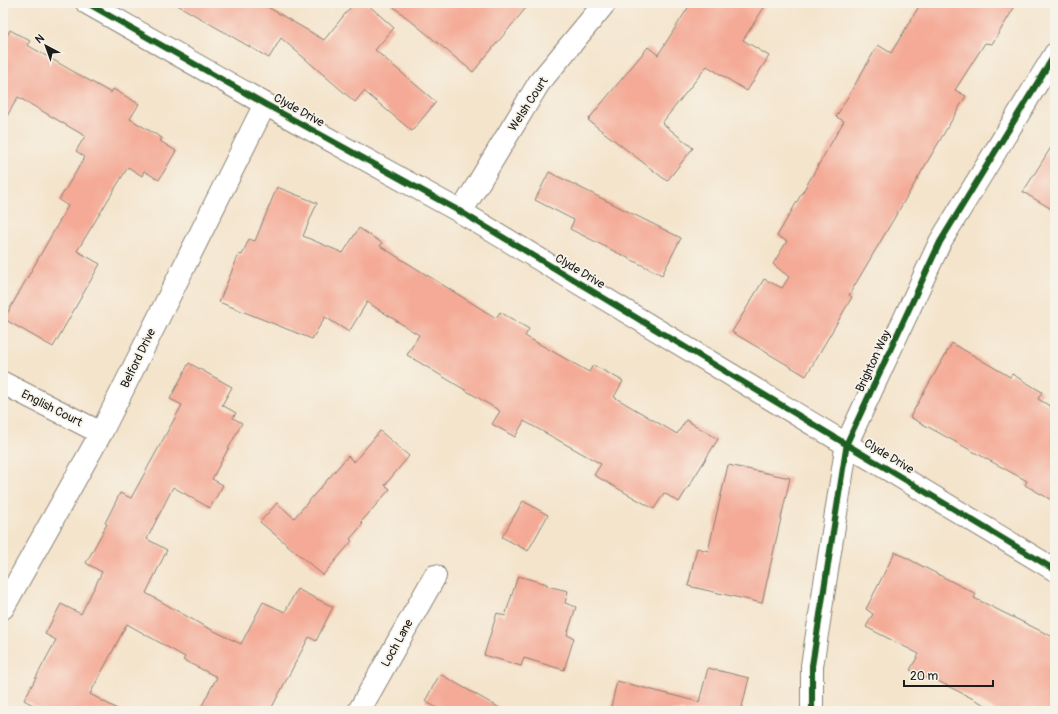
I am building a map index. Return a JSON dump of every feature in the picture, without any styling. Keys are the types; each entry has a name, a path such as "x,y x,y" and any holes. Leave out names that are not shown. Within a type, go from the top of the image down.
{"street":[{"name":"Welsh Court","path":"461,212 539,83 606,3"},
{"name":"Clyde Drive","path":"90,4 265,104 461,212 847,443 1055,570"},
{"name":"Brighton Way","path":"812,711 812,666 847,443 940,242 1055,54"},
{"name":"Belford Drive","path":"3,608 101,433 265,104"},
{"name":"English Court","path":"3,383 101,433"},
{"name":"Loch Lane","path":"359,711 435,576"}],"building":[{"path":"174,3 261,3 324,40 354,3 366,3 394,28 375,50 436,102 412,131 364,91 355,102 281,38 269,58"},
{"path":"389,3 530,3 473,72"},
{"path":"691,3 767,3 743,40 769,56 747,91 707,66 662,123 693,148 667,181 588,120 648,47 658,55"},
{"path":"921,3 1017,3 992,44 985,43 955,90 966,96 849,295 852,297 806,376 732,332 764,279 782,288 789,277 773,264 787,241 777,236 844,121 836,117 878,45 891,53"},
{"path":"10,30 30,41 27,45 111,93 113,89 139,104 130,119 162,138 160,141 176,151 159,180 144,171 142,176 128,167 77,251 100,264 53,347 4,319 68,206 59,200 85,157 76,151 85,136 18,97 3,123 3,31 8,34"},
{"path":"1055,141 1055,211 1023,192"},
{"path":"549,172 681,238 662,275 570,229 574,220 535,200"},
{"path":"277,187 317,203 303,236 343,253 359,228 382,243 380,246 496,318 500,312 529,329 525,336 589,372 593,365 623,381 614,397 677,434 686,420 718,439 679,502 664,493 654,509 594,475 601,464 524,421 515,437 492,424 500,411 407,355 419,335 367,302 349,332 325,317 312,339 219,302 239,254 242,255 249,239 255,241"},
{"path":"952,343 1010,377 1012,374 1042,392 1038,399 1055,409 1055,502 1025,485 1027,481 910,417"},
{"path":"189,363 232,387 222,405 236,413 233,418 242,423 212,479 223,485 210,508 173,487 147,539 167,550 146,593 202,625 241,644 263,602 285,612 297,589 333,607 316,641 309,637 270,711 199,711 217,677 183,660 185,657 127,624 90,694 121,711 44,711 24,700 56,640 45,634 61,604 81,614 102,572 86,563 107,524 105,523 120,493 131,498 182,405 170,399"},
{"path":"380,431 409,456 385,485 390,489 361,522 363,524 350,539 352,541 323,575 260,522 277,503 294,518 348,456 354,462"},
{"path":"728,465 790,478 762,603 688,586 697,548 708,551"},
{"path":"523,501 548,515 528,551 502,537"},
{"path":"895,552 976,594 974,598 1055,638 1055,711 997,711 932,678 931,680 910,670 919,654 866,627 873,614 866,609"},
{"path":"518,576 547,584 547,586 568,591 565,603 576,607 567,635 574,638 564,670 524,658 521,666 484,655 497,613 505,616"},
{"path":"708,668 749,678 741,711 610,711 617,681 699,702"},
{"path":"440,674 505,711 442,711 425,701"}],"cycle path":[{"path":"87,3 265,104 461,212 1055,570"},
{"path":"812,711 812,666 847,443 940,242 1055,54"}]}
